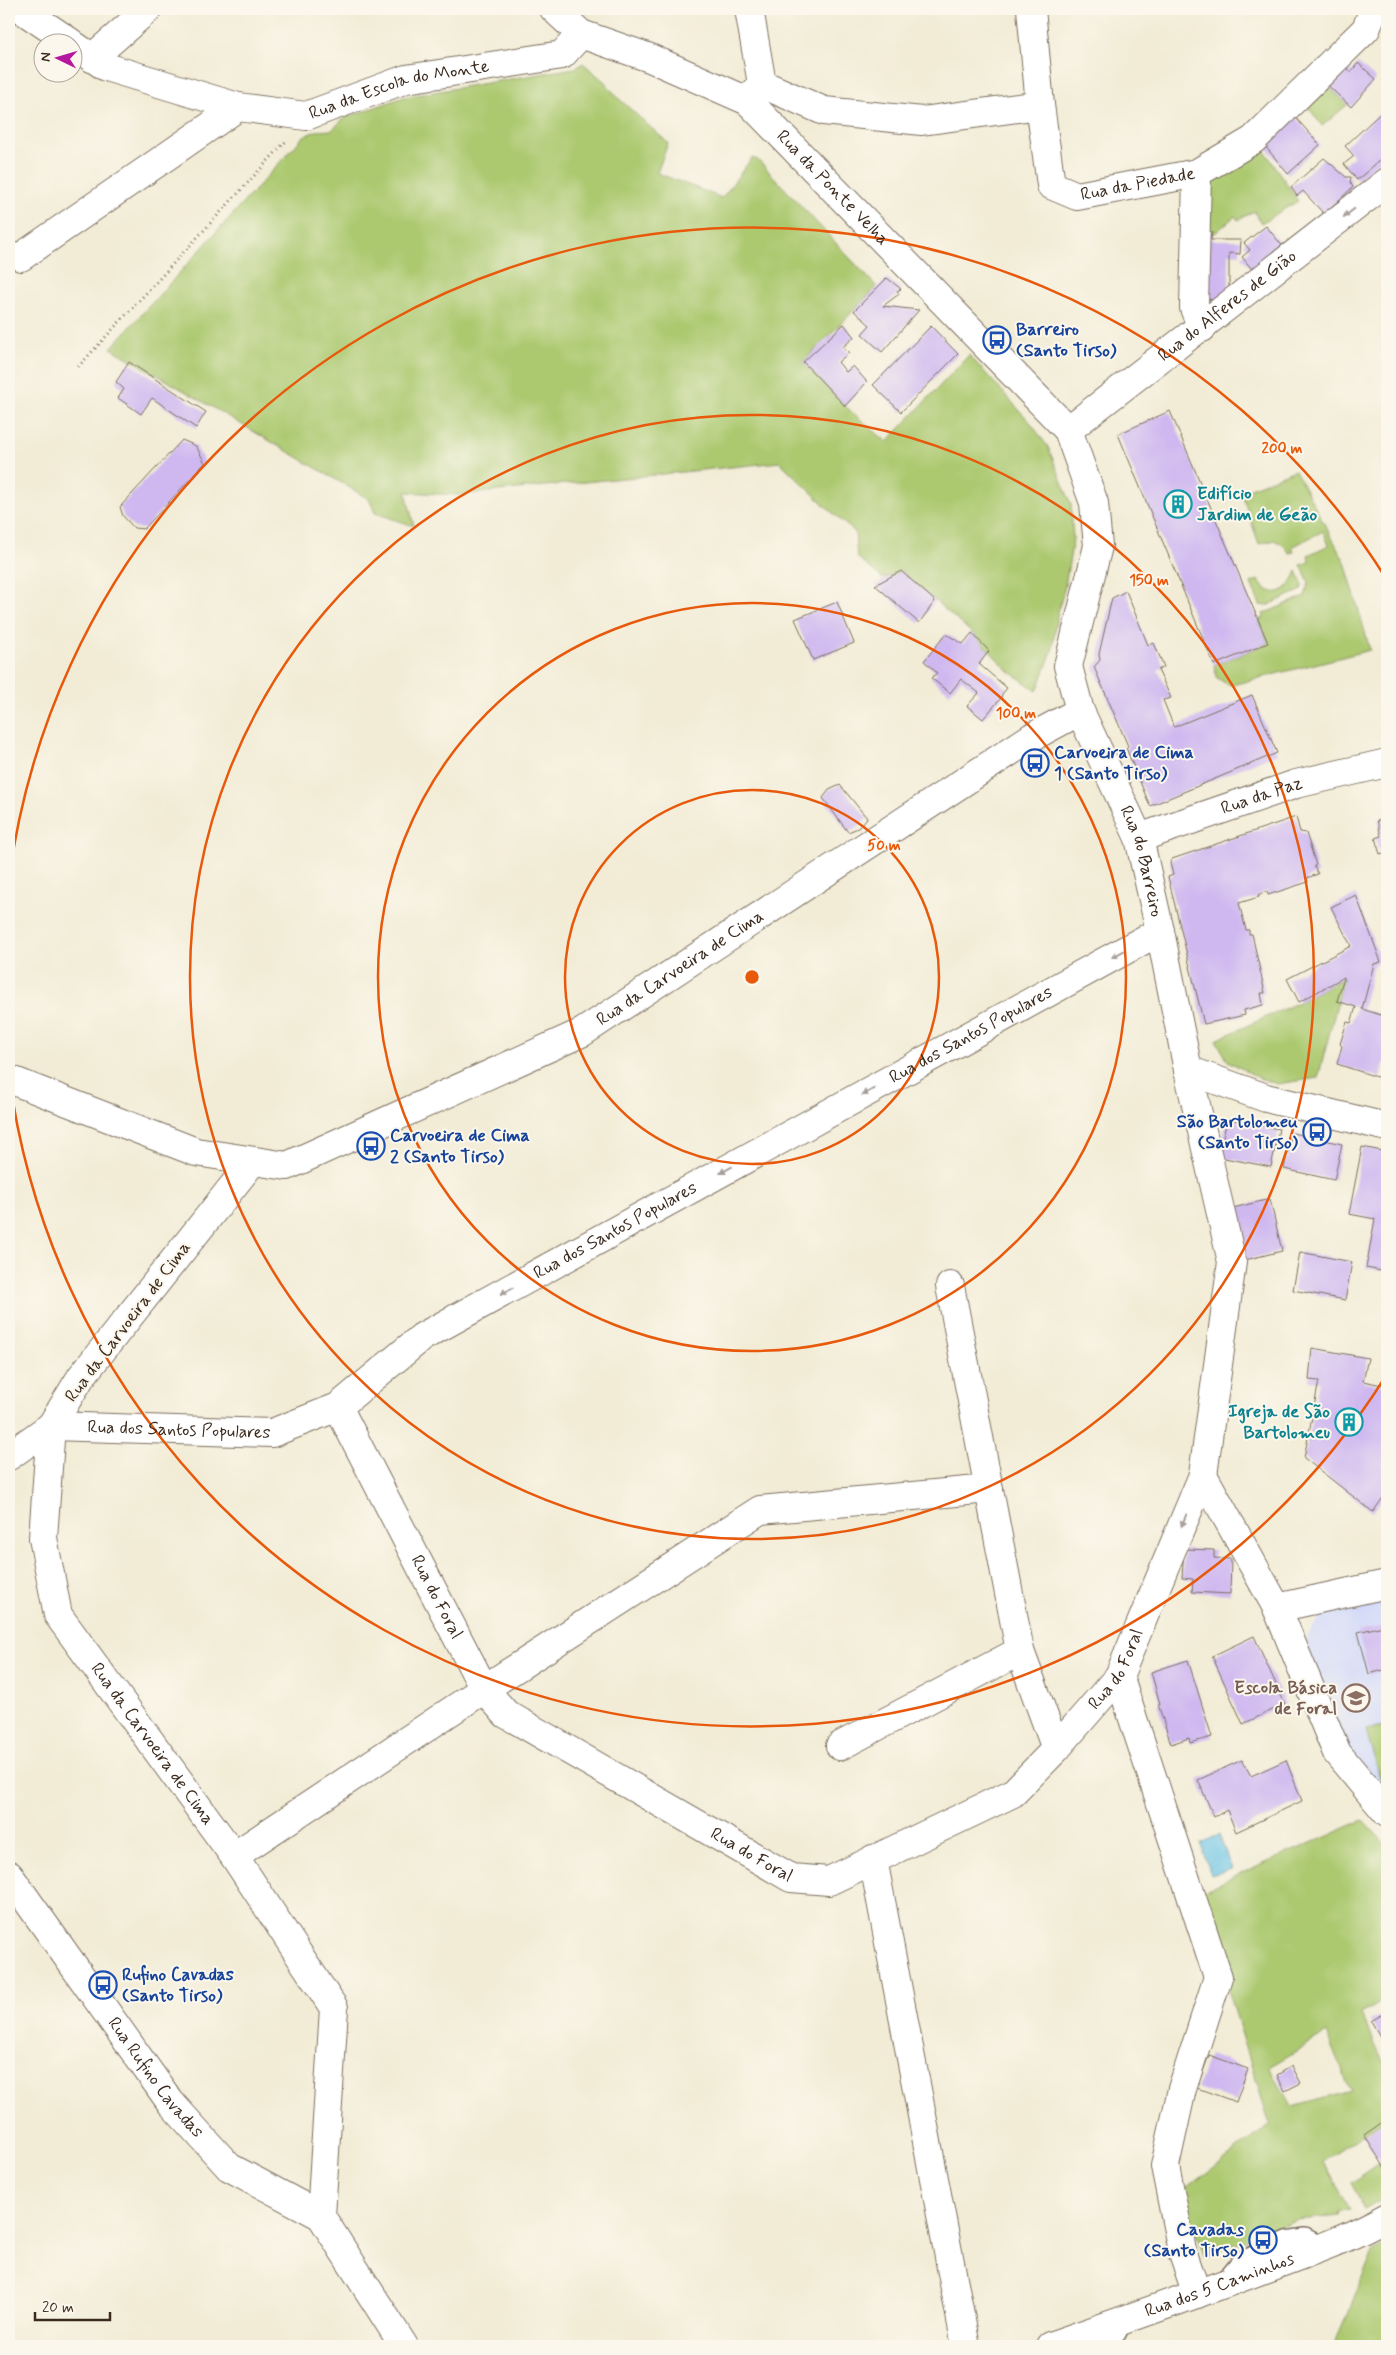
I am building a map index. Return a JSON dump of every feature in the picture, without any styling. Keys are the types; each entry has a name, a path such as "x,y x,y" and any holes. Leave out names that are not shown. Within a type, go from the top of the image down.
{"street":[{"name":"Rua da Escola do Monte","path":"21,9 55,32"},
{"path":"82,46 148,9"},
{"name":"Rua da Ponte Velha","path":"554,9 581,34 755,92 1068,430"},
{"path":"749,9 755,92 824,111 922,122 1040,105 1031,9"},
{"name":"Rua da Piedade","path":"1040,105 1051,185 1077,196 1197,173 1253,140 1366,30 1374,9"},
{"name":"Rua da Escola do Monte","path":"82,51 106,67 238,107 306,116 406,79 562,55 581,34"},
{"path":"21,257 238,107"},
{"path":"1197,173 1194,308 1202,328"},
{"name":"Rua do Alferes de Gião","path":"1068,430 1202,328 1387,182"},
{"name":"Rua do Barreiro","path":"1068,430 1094,503 1098,546 1068,666 1080,711 1139,838 1188,1070 1232,1262 1203,1475"},
{"name":"Rua da Carvoeira de Cima","path":"9,1080 196,1152 287,1166 583,1032 1032,737 1080,711"},
{"name":"Rua da Paz","path":"1139,838 1296,784 1387,763"},
{"name":"Rua dos Santos Populares","path":"51,1426 272,1433 338,1406 422,1337 1160,931"},
{"path":"1188,1070 1266,1098 1387,1126"},
{"name":"Rua da Carvoeira de Cima","path":"253,1161 81,1377 51,1426 43,1538 58,1614 234,1856 334,2008 321,2216"},
{"path":"950,1286 1020,1651 1056,1749"},
{"name":"Rua do Foral","path":"338,1406 484,1689 506,1714 791,1878 828,1881 1013,1793 1056,1749 1119,1676 1203,1475"},
{"path":"9,1456 51,1426"},
{"path":"1203,1475 1276,1608 1337,1754 1387,1814"},
{"path":"234,1856 484,1689 760,1510 989,1489"},
{"path":"1276,1608 1387,1584"},
{"path":"840,1746 1020,1651"},
{"path":"1119,1676 1218,1977 1182,2089 1165,2166 1182,2251 1197,2294"},
{"path":"873,1859 966,2346"},
{"name":"Rua Rufino Cavadas","path":"9,1875 171,2102 229,2167 321,2216"},
{"path":"321,2216 404,2346"},
{"name":"Rua dos 5 Caminhos","path":"1050,2346 1197,2294 1324,2246 1366,2229 1387,2217"}],"lane":[{"path":"1105,2346 1118,2334 1125,2320"}],"path":[{"path":"78,367 293,133 299,115"},
{"path":"1380,2346 1387,2334"}],"shaded area":[{"name":"Escola Básica de Foral","path":"1387,1599 1387,1800 1346,1746 1306,1649 1308,1635 1321,1616"}],"green space":[{"path":"583,63 668,143 657,173 722,198 752,158 758,160 877,287 803,362 845,406 887,442 969,355 1030,422 1048,447 1071,504 1073,539 1065,586 1057,616 1052,651 1037,691 1009,671 972,633 901,571 883,579 857,557 855,532 780,462 458,495 406,492 414,526 375,513 369,499 111,348 304,136 316,131 332,130 344,118 404,97 575,68"},
{"path":"1318,86 1326,91 1328,86 1348,104 1322,126 1304,101"},
{"path":"1261,145 1298,201 1261,223 1254,211 1238,220 1235,216 1215,233 1201,233 1210,179 1215,174 1250,159"},
{"path":"1295,470 1345,562 1370,650 1232,685 1225,683 1216,677 1214,665 1268,643 1259,620 1264,618 1263,614 1305,596 1309,582 1301,565 1310,562 1308,555 1329,545 1323,531 1292,547 1294,552 1290,553 1275,540 1259,544 1241,492"},
{"path":"1297,571 1303,585 1300,591 1266,606 1260,605 1251,583 1258,580 1269,591 1280,592 1290,585"},
{"path":"1344,977 1318,1078 1277,1084 1259,1078 1228,1061 1216,1040 1299,1002"},
{"path":"1387,1725 1387,1787 1383,1788 1366,1730"},
{"path":"1363,1820 1387,1846 1387,1998 1361,2013 1387,2070 1387,2118 1323,2161 1350,2209 1338,2212 1339,2216 1297,2220 1205,2256 1180,2193 1270,2125 1198,1893","holes":["1327,2033 1351,2091 1292,2107 1269,2067"]},
{"path":"1381,2162 1387,2171 1387,2197 1365,2209 1351,2183"},
{"path":"1387,2243 1387,2346 1335,2346 1373,2251"}],"water":[{"path":"1219,1835 1232,1869 1211,1875 1200,1843"}],"building":[{"path":"1339,61 1351,72 1358,63 1376,79 1351,107 1322,80"},
{"path":"1387,107 1387,146 1383,150 1387,154 1357,180 1344,164 1354,156 1345,146"},
{"path":"1295,117 1320,145 1288,174 1261,141"},
{"path":"1324,158 1346,177 1351,177 1350,182 1353,187 1324,214 1303,191 1297,196 1291,187"},
{"path":"1266,226 1289,254 1259,278 1242,257 1250,250 1244,243"},
{"path":"1212,232 1211,240 1241,240 1240,254 1229,253 1229,300 1200,299 1201,233"},
{"path":"887,278 901,289 897,291 899,294 883,306 919,310 882,352 862,334 870,325 854,311"},
{"path":"844,324 854,337 843,347 849,353 838,362 846,372 853,366 867,382 845,406 803,362"},
{"path":"931,326 958,354 901,412 873,385"},
{"path":"129,362 206,412 196,428 152,398 141,414 118,398 124,389 116,382"},
{"name":"Edifício Jardim de Geão","path":"1170,411 1268,643 1214,665 1118,434"},
{"path":"182,440 196,446 205,463 144,529 134,528 123,516 120,507"},
{"path":"901,571 935,601 919,623 875,585"},
{"path":"1126,591 1148,645 1154,643 1164,667 1158,670 1171,698 1163,700 1174,727 1252,695 1277,753 1150,806 1126,748 1128,746 1094,667 1100,660 1099,654 1112,598"},
{"path":"837,602 854,643 813,660 795,619"},
{"path":"972,633 989,651 979,664 1007,688 983,719 967,706 979,693 961,679 950,693 931,678 937,673 924,661 946,634 963,644"},
{"path":"840,785 867,818 858,828 848,832 823,798 829,790"},
{"path":"1296,817 1300,832 1306,833 1316,865 1314,866 1318,874 1307,878 1308,882 1268,895 1267,891 1258,895 1259,897 1239,903 1246,930 1249,930 1249,934 1252,934 1265,993 1261,993 1263,1005 1244,1010 1245,1015 1204,1024 1168,877 1173,875 1170,863 1172,859"},
{"path":"1387,817 1387,852 1380,854 1375,838 1381,836 1377,820"},
{"path":"1356,895 1381,962 1374,964 1362,1009 1387,1017 1387,1061 1385,1060 1380,1078 1337,1064 1342,1046 1340,1044 1347,1022 1351,1023 1356,1007 1337,1001 1344,977 1299,1002 1287,979 1351,946 1331,907"},
{"path":"1227,1119 1279,1129 1271,1167 1219,1157"},
{"path":"1292,1133 1342,1144 1334,1180 1284,1169"},
{"path":"1362,1147 1387,1152 1387,1272 1366,1268 1375,1219 1349,1214"},
{"path":"1270,1199 1282,1251 1245,1260 1233,1208"},
{"path":"1300,1252 1352,1262 1345,1300 1293,1290"},
{"name":"Igreja de São Bartolomeu","path":"1312,1348 1368,1358 1363,1381 1387,1386 1387,1492 1373,1512 1304,1458 1319,1381 1309,1380"},
{"path":"1184,1549 1214,1550 1214,1558 1231,1559 1230,1594 1192,1592 1193,1579 1182,1578"},
{"path":"1387,1625 1387,1669 1369,1674 1358,1632"},
{"path":"1254,1636 1285,1704 1243,1724 1212,1656"},
{"path":"1188,1660 1212,1737 1190,1743 1189,1738 1171,1744 1158,1704 1160,1704 1151,1672"},
{"path":"1242,1760 1251,1776 1286,1760 1302,1801 1236,1832 1227,1810 1214,1817 1198,1780"},
{"path":"1387,2012 1387,2048 1371,2021"},
{"path":"1209,2055 1248,2069 1236,2102 1197,2088"},
{"path":"1292,2066 1301,2083 1285,2091 1277,2075"},
{"path":"1387,2119 1387,2171 1364,2135"}],"place":[{"name":"Barreiro (Santo Tirso)","path":"997,340"},
{"name":"Edifício Jardim de Geão","path":"1178,504"},
{"name":"Carvoeira de Cima 1 (Santo Tirso)","path":"1035,763"},
{"name":"São Bartolomeu (Santo Tirso)","path":"1317,1132"},
{"name":"Carvoeira de Cima 2 (Santo Tirso)","path":"371,1146"},
{"name":"Igreja de São Bartolomeu","path":"1349,1422"},
{"name":"Escola Básica de Foral","path":"1356,1698"},
{"name":"Rufino Cavadas (Santo Tirso)","path":"103,1985"},
{"name":"Cavadas (Santo Tirso)","path":"1263,2240"}]}
